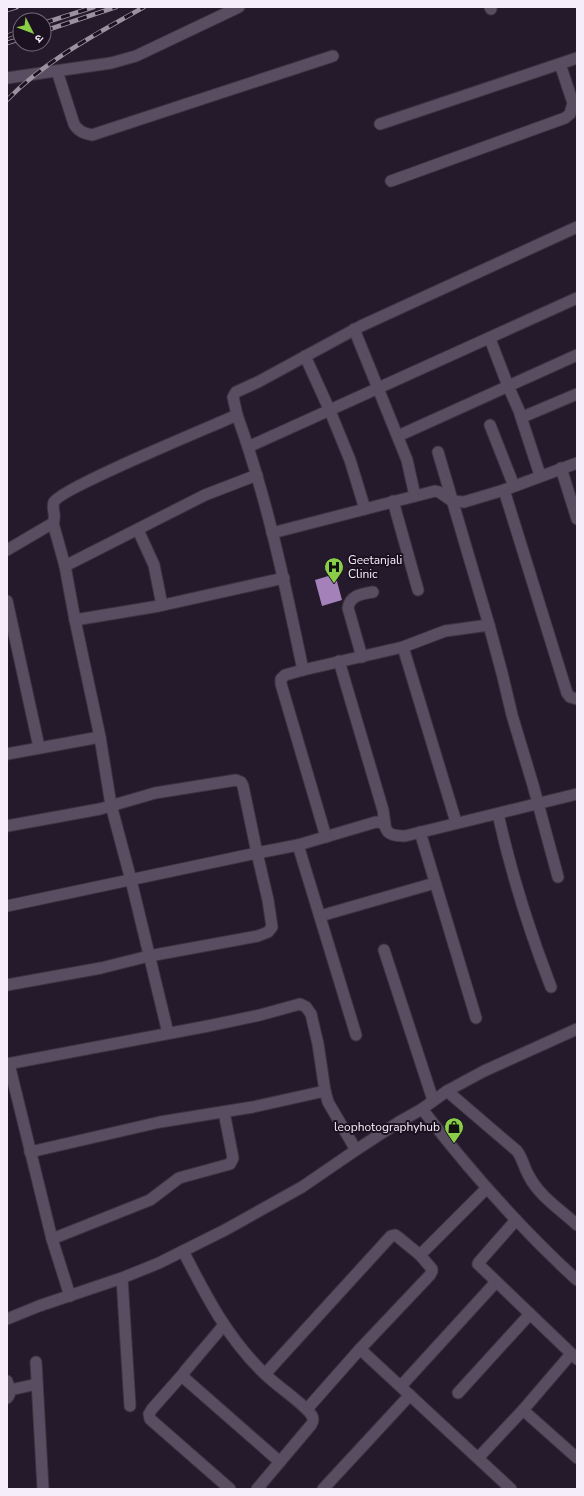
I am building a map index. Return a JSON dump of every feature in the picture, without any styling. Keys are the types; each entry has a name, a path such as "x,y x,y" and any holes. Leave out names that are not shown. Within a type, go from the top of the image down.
{"street":[{"path":"7,78 111,63 136,56 238,7"},
{"path":"57,71 74,124 77,129 83,133 92,135 334,56"},
{"path":"380,124 577,58"},
{"path":"391,181 565,118 570,114 573,103 560,64"},
{"path":"303,670 284,578 257,475 237,415 233,397 236,392 354,330 428,294 577,227"},
{"path":"248,447 577,298"},
{"path":"354,330 379,388 407,460 415,496"},
{"path":"490,338 520,414 540,475"},
{"path":"398,436 577,355"},
{"path":"305,356 350,460 365,509"},
{"path":"520,414 525,416 577,394"},
{"path":"168,1033 131,880 110,806 100,737 65,566 53,523 55,517 54,502 65,493 106,473 237,415"},
{"path":"490,425 567,693 570,697 577,699"},
{"path":"438,452 489,625 512,715 558,878"},
{"path":"272,533 435,491 452,501 464,502 509,488 577,462"},
{"path":"561,468 577,518"},
{"path":"65,566 205,495 257,475"},
{"path":"393,501 418,590"},
{"path":"7,550 53,523"},
{"path":"138,530 154,565 162,605"},
{"path":"75,620 162,605 284,578"},
{"path":"362,657 348,608 351,599 373,592"},
{"path":"7,602 39,748"},
{"path":"326,837 281,684 281,679 285,675 303,670 403,647 445,631 489,625"},
{"path":"403,647 456,822"},
{"path":"339,662 383,810 388,832 399,836 405,836 456,822 498,814 577,794"},
{"path":"7,754 100,737"},
{"path":"7,826 110,806 155,793 229,780 239,780 243,786 272,920 271,930 258,936 149,956 101,968 7,985"},
{"path":"498,814 508,860 522,907 533,941 551,987"},
{"path":"7,906 298,845 376,822 385,824"},
{"path":"420,832 476,1018"},
{"path":"298,845 356,1035"},
{"path":"320,916 435,883"},
{"path":"384,950 433,1100"},
{"path":"70,1296 52,1239 8,1064 260,1015 300,1004 303,1005 311,1014 328,1102 356,1150"},
{"path":"8,1316 122,1278 183,1251 274,1204 322,1174 399,1122 422,1109 447,1091 484,1071 577,1029"},
{"path":"30,1152 160,1122 224,1112 325,1091"},
{"path":"447,1091 517,1151 522,1158 528,1176 534,1184 577,1225"},
{"path":"422,1109 453,1149 516,1220 577,1280"},
{"path":"52,1239 150,1200 179,1178 230,1164 233,1160 233,1153 224,1112"},
{"path":"420,1254 487,1188"},
{"path":"478,1458 574,1357 478,1264 516,1220"},
{"path":"264,1374 391,1236 395,1235 420,1254 431,1266 432,1271 307,1409"},
{"path":"183,1251 203,1291 241,1349 264,1374 307,1409 313,1418 313,1421 256,1489"},
{"path":"122,1278 130,1406"},
{"path":"401,1386 496,1282"},
{"path":"458,1393 530,1314"},
{"path":"224,1325 149,1414 150,1419 230,1489"},
{"path":"360,1349 511,1489"},
{"path":"36,1362 43,1489"},
{"path":"183,1374 186,1380 280,1462"},
{"path":"8,1390 37,1384"},
{"path":"323,1489 410,1395"},
{"path":"523,1410 577,1458"}],"building":[{"path":"335,574 342,600 322,606 315,580"}],"railway":[{"path":"7,10 17,7"},
{"path":"52,20 94,7"},
{"path":"52,28 116,7"},
{"path":"7,100 38,72 55,60 144,7"},
{"path":"7,36 12,34"},
{"path":"7,43 12,41"}],"place":[{"name":"Geetanjali Clinic","path":"334,584"},
{"name":"leophotographyhub","path":"454,1144"}]}
